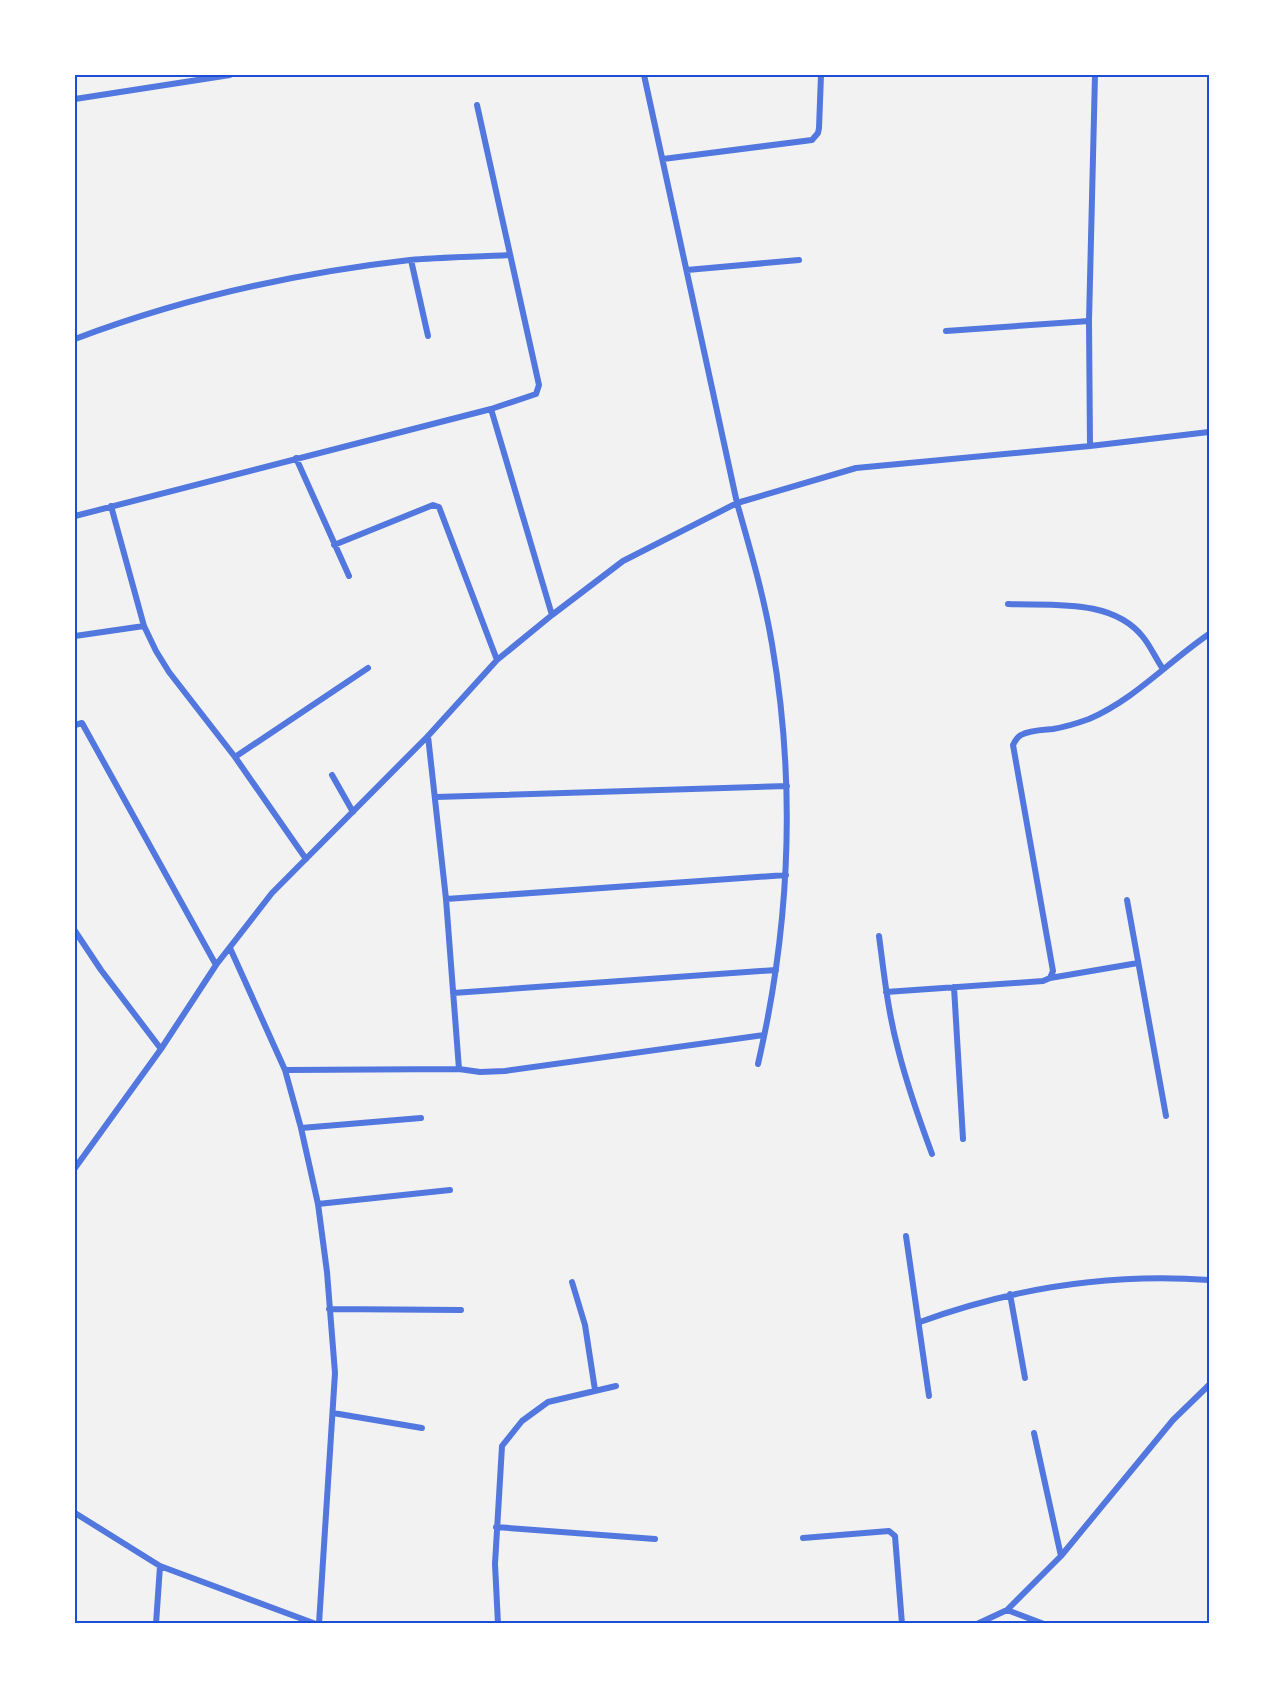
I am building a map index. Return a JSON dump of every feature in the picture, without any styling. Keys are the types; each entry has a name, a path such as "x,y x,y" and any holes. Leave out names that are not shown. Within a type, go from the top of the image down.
{"street":[{"path":"75,99 230,75"},
{"path":"644,75 736,503 756,572 772,643 782,714 787,786 786,875 776,970 758,1064"},
{"path":"663,159 807,141 815,137 819,129 820,75"},
{"path":"1090,446 1089,321 1095,75"},
{"path":"75,516 534,396 539,385 477,105"},
{"path":"75,339 119,322 215,294 313,274 411,260 510,255"},
{"path":"411,260 428,336"},
{"path":"687,270 799,260"},
{"path":"946,331 1089,321"},
{"path":"491,409 552,615"},
{"path":"75,1168 161,1049 216,964 272,893 428,736 497,660 623,561 736,503 856,468 1090,446 1209,432"},
{"path":"296,458 349,576"},
{"path":"334,545 433,505 439,507 497,660"},
{"path":"111,506 144,626 169,672 236,758 306,859"},
{"path":"1008,604 1087,607 1107,612 1143,636 1162,669"},
{"path":"75,636 144,626"},
{"path":"1050,978 1053,971 1013,745 1018,737 1026,733 1086,720 1114,707 1140,690 1162,669 1209,634"},
{"path":"236,758 368,668"},
{"path":"75,725 82,723 216,964"},
{"path":"428,736 446,899 459,1069"},
{"path":"332,775 353,812"},
{"path":"436,797 787,786"},
{"path":"446,899 786,875"},
{"path":"1127,900 1166,1116"},
{"path":"75,931 101,970 161,1049"},
{"path":"879,936 886,992 900,1058 932,1154"},
{"path":"75,1512 160,1566 317,1624 335,1373 318,1204 285,1070 230,948"},
{"path":"886,992 1043,981 1138,963"},
{"path":"453,993 776,970"},
{"path":"954,987 963,1139"},
{"path":"285,1070 505,1071 764,1035"},
{"path":"301,1128 421,1118"},
{"path":"318,1204 450,1190"},
{"path":"906,1236 929,1396"},
{"path":"920,1322 1010,1294 1081,1282 1152,1278 1209,1280"},
{"path":"572,1282 589,1346 595,1390"},
{"path":"1010,1294 1025,1378"},
{"path":"329,1309 460,1310"},
{"path":"977,1624 1007,1610 1061,1556 1173,1420 1209,1385"},
{"path":"498,1624 496,1527 502,1446 522,1421 548,1402 616,1386"},
{"path":"333,1413 422,1428"},
{"path":"1034,1433 1061,1556"},
{"path":"496,1527 655,1539"},
{"path":"803,1538 893,1532 902,1624"},
{"path":"156,1624 160,1566"},
{"path":"1007,1610 1044,1624"}]}
